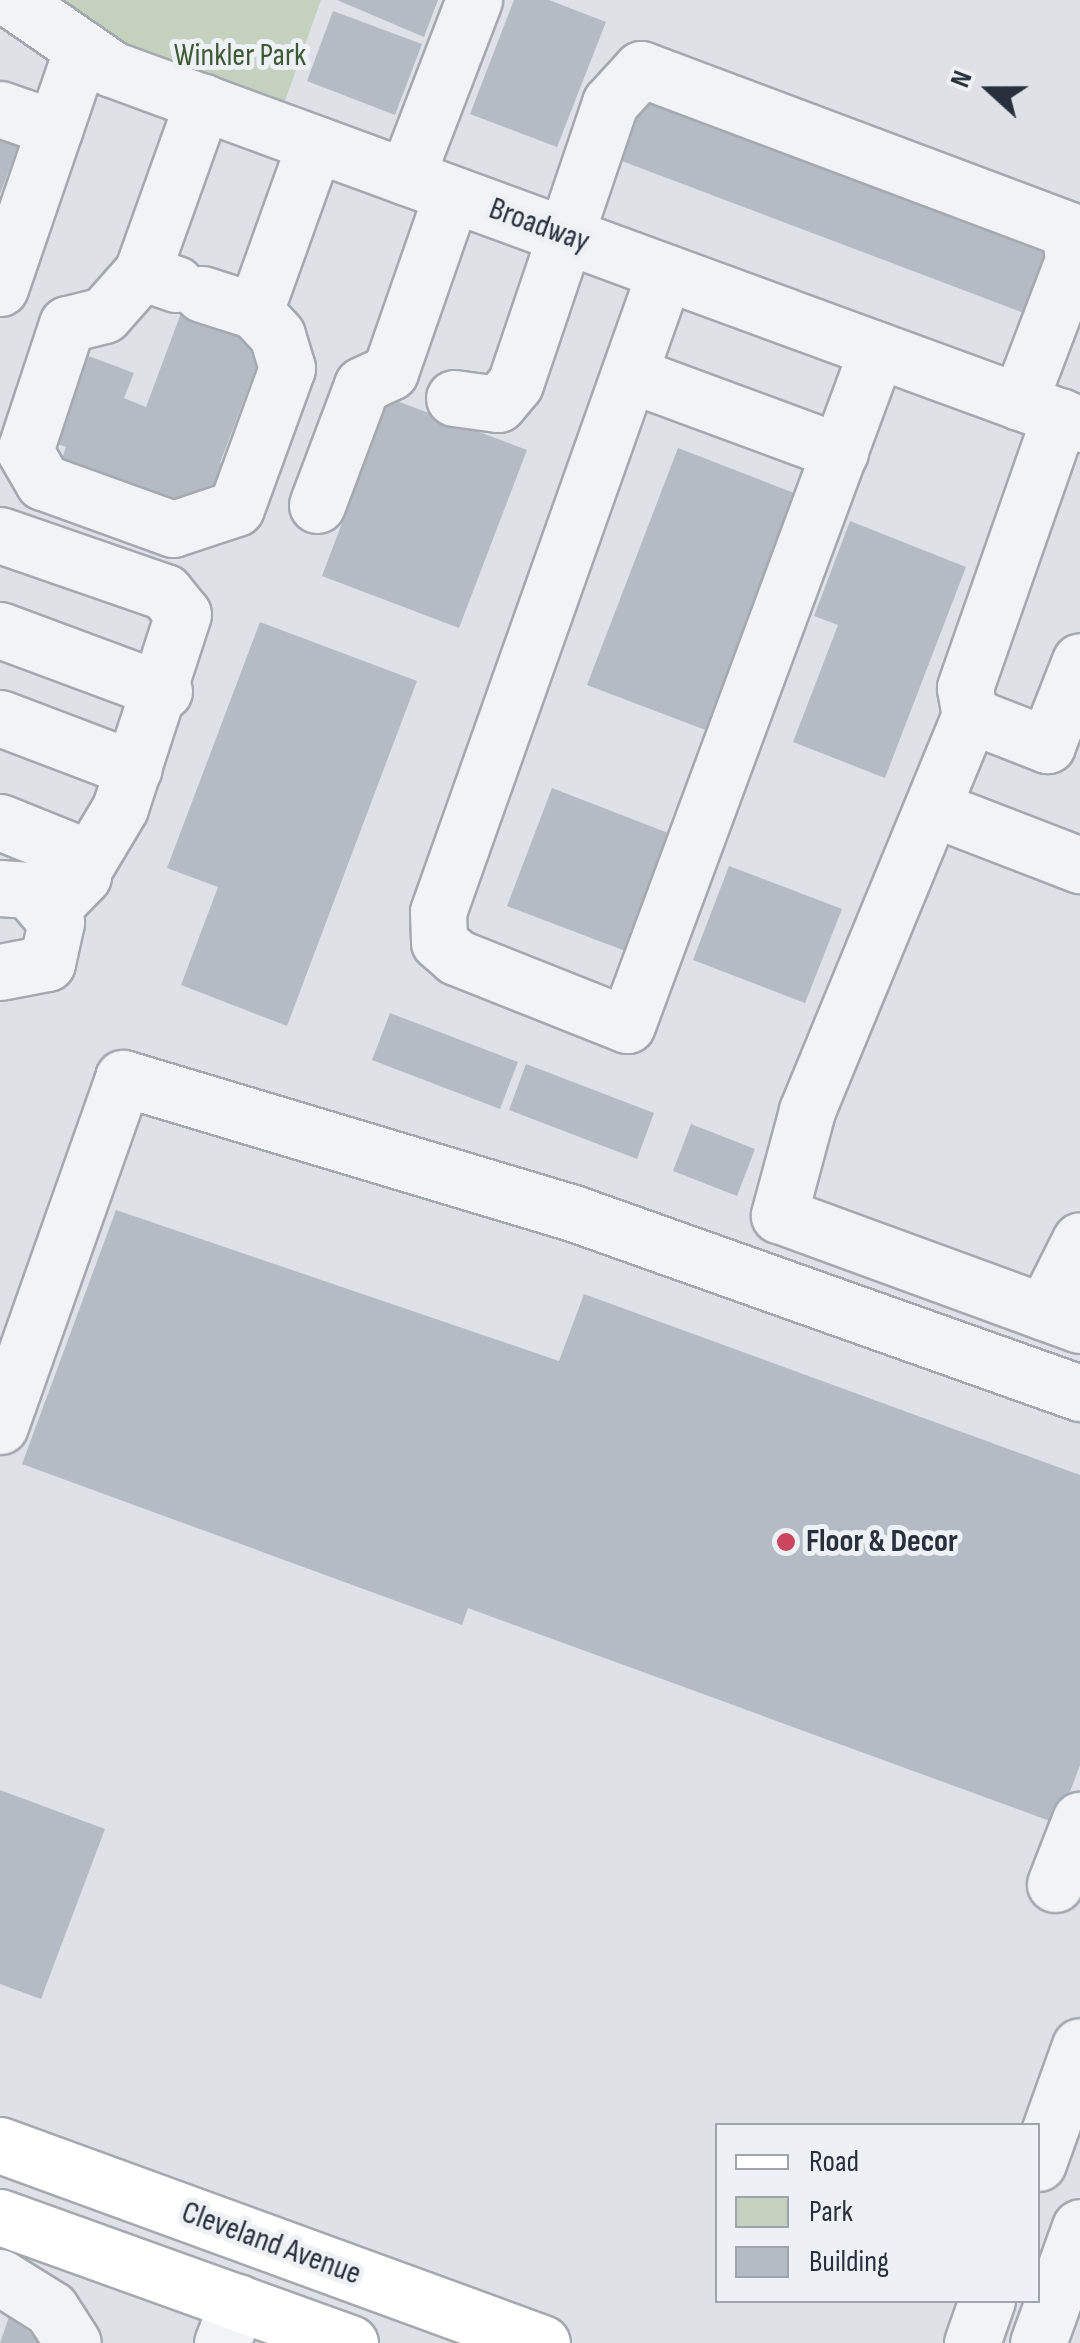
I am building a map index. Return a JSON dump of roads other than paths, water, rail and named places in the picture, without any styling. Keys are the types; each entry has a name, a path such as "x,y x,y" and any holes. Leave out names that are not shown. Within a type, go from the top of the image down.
{"main road":[{"name":"Cleveland Avenue","path":"0,2145 542,2343"},
{"path":"2,2217 106,2183"},
{"name":"Cleveland Avenue","path":"2,2217 230,2323 350,2343"}],"street":[{"name":"Broadway","path":"12,0 81,52 203,102 1053,414"},
{"path":"388,373 474,0"},
{"path":"0,288 81,52"},
{"path":"317,505 362,385 388,373 446,395 498,404 515,384 618,85 656,70 1070,230 1073,260 1053,414 966,688 970,715 807,1111 779,1215 1062,1318 1080,1240"},
{"path":"177,285 203,102"},
{"path":"0,109 55,128"},
{"path":"255,311 314,144"},
{"path":"665,272 632,375 438,912 439,942 456,957 627,1026 878,350"},
{"path":"177,285 255,311 277,334 288,368 243,491 219,520 173,529 43,482 25,451 67,324 104,315 177,285"},
{"path":"632,375 840,452"},
{"path":"0,535 176,601 181,636 134,769 86,865 48,912"},
{"path":"0,630 164,691"},
{"path":"970,715 1047,745 1080,661"},
{"path":"0,718 134,769"},
{"path":"932,808 1080,865"},
{"path":"0,822 78,849 86,865"},
{"path":"0,888 29,890 56,922 46,963 0,972"},
{"path":"0,1426 123,1078 572,1213 1080,1392"},
{"path":"1056,1884 1080,1820"},
{"path":"1040,2157 1080,2046"},
{"path":"1038,2343 1080,2227"},
{"path":"0,2277 50,2309 72,2343"},
{"path":"972,2343 986,2303"}],"place":[{"name":"Floor & Decor","path":"786,1542"}],"park label":[{"name":"Winkler Park","path":"240,56"}]}
